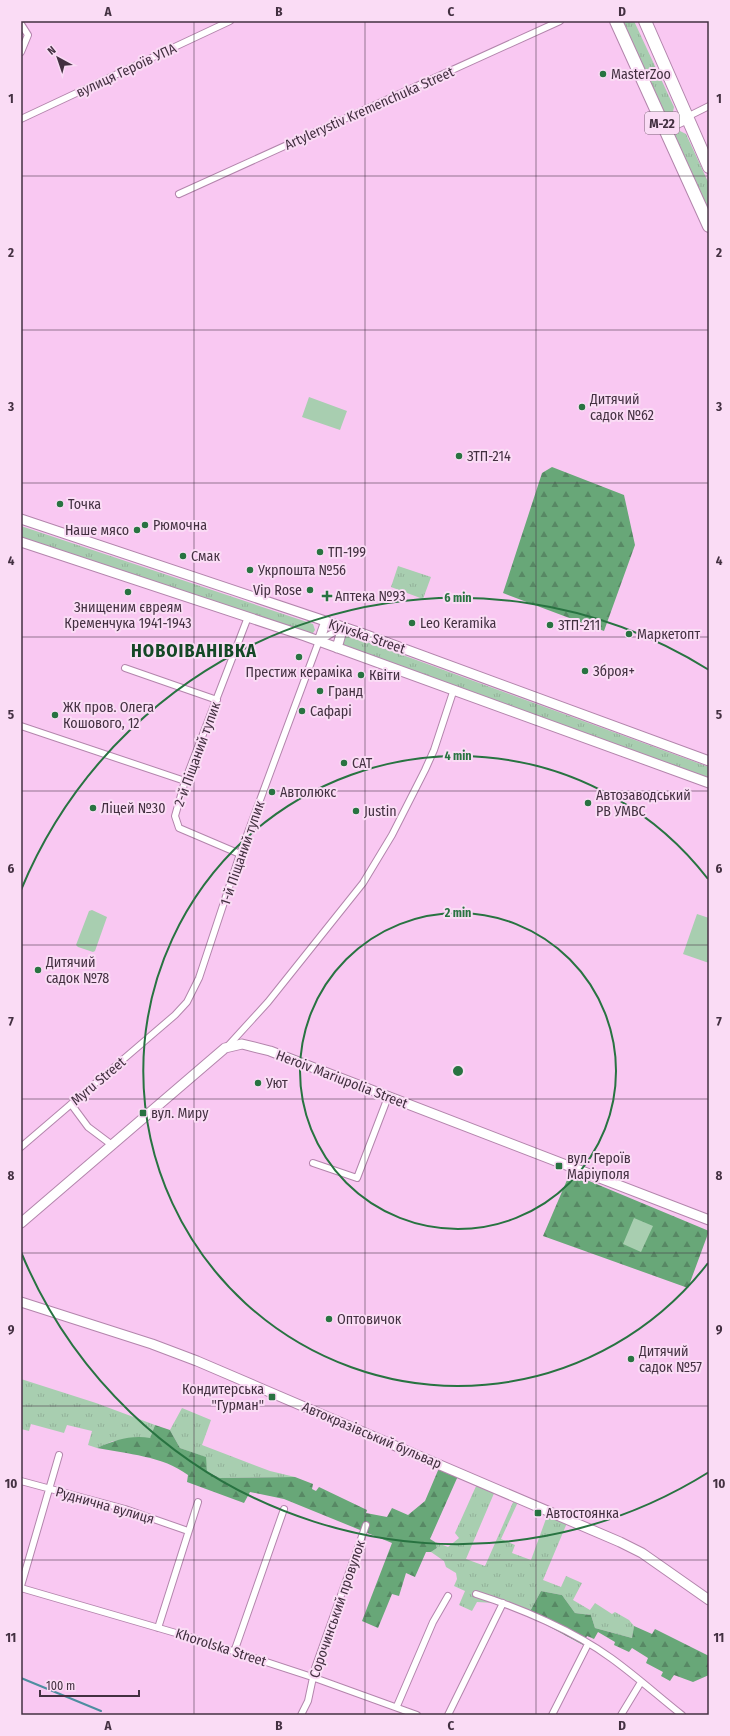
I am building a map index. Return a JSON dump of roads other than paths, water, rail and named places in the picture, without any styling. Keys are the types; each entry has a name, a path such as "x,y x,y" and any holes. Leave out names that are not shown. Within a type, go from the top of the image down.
{"highway":[{"name":"М-22","path":"616,21 709,226"},
{"name":"М-22","path":"645,21 709,167"},
{"path":"664,128 687,117"}],"street":[{"name":"вулиця Героїв УПА","path":"21,119 230,21"},
{"name":"Artylerystiv Kremenchuka Street","path":"179,194 560,21"},
{"path":"21,24 28,35 21,52"},
{"path":"687,117 709,106"},
{"name":"Kyivska Street","path":"21,519 344,627 709,761"},
{"name":"Kyivska Street","path":"21,542 319,641 709,783"},
{"name":"2-й Піщаний тупик","path":"240,854 179,828 174,816 185,781 248,617"},
{"path":"319,641 326,621"},
{"path":"319,641 344,627"},
{"path":"336,648 344,627"},
{"name":"1-й Піщаний тупик","path":"175,1016 187,1002 199,978 240,854 319,641"},
{"path":"125,668 217,700"},
{"path":"21,1223 226,1048 278,989 363,883 392,835 434,750 454,689"},
{"path":"21,726 185,781"},
{"name":"Myru Street","path":"21,1147 175,1016"},
{"name":"Heroiv Mariupolia Street","path":"226,1048 242,1044 254,1046 709,1220"},
{"path":"313,1163 357,1178 388,1097"},
{"path":"71,1104 88,1127 112,1145"},
{"name":"Автокразівський бульвар","path":"21,1302 145,1342 197,1361 620,1542 642,1552 709,1600"},
{"path":"21,1587 59,1455"},
{"name":"Руднична вулиця","path":"21,1481 125,1509 188,1531"},
{"path":"158,1628 198,1502"},
{"path":"234,1652 284,1509"},
{"name":"Сорочинський провулок","path":"300,1715 308,1701 312,1677 366,1525"},
{"name":"Khorolska Street","path":"21,1587 158,1628 312,1677 397,1706 417,1715"},
{"path":"476,1594 503,1602 533,1614 588,1644 610,1657 682,1715"},
{"path":"397,1706 433,1622 448,1596"},
{"path":"448,1715 503,1602"},
{"path":"552,1715 588,1644"},
{"path":"621,1715 641,1682"}],"waterway":[{"path":"21,1678 101,1711"}],"place":[{"name":"MasterZoo","path":"603,74"},
{"name":"Дитячий садок №62","path":"582,407"},
{"name":"ЗТП-214","path":"459,456"},
{"name":"Точка","path":"60,504"},
{"name":"Рюмочна","path":"145,525"},
{"name":"Наше мясо","path":"137,530"},
{"name":"ТП-199","path":"320,552"},
{"name":"Смак","path":"183,556"},
{"name":"Укрпошта №56","path":"250,570"},
{"name":"Vip Rose","path":"310,590"},
{"name":"Знищеним євреям Кременчука 1941-1943","path":"128,592"},
{"name":"Аптека №93","path":"327,596"},
{"name":"Leo Keramika","path":"412,623"},
{"name":"ЗТП-211","path":"550,625"},
{"name":"Маркетопт","path":"629,634"},
{"name":"Престиж кераміка","path":"299,657"},
{"name":"Зброя+","path":"585,671"},
{"name":"Квiти","path":"361,675"},
{"name":"Гранд","path":"320,691"},
{"name":"Сафарі","path":"302,711"},
{"name":"ЖК пров. Олега Кошового, 12","path":"55,715"},
{"name":"САТ","path":"344,763"},
{"name":"Автолюкс","path":"272,792"},
{"name":"Автозаводський РВ УМВС","path":"588,803"},
{"name":"Ліцей №30","path":"93,808"},
{"name":"Justin","path":"356,811"},
{"name":"Дитячий садок №78","path":"38,970"},
{"name":"Уют","path":"258,1083"},
{"name":"вул. Миру","path":"143,1113"},
{"name":"вул. Героїв Маріуполя","path":"559,1166"},
{"name":"Оптовичок","path":"329,1319"},
{"name":"Дитячий садок №57","path":"631,1359"},
{"name":"Кондитерська \"Гурман\"","path":"272,1397"},
{"name":"Автостоянка","path":"538,1513"}],"district":[{"name":"НОВОІВАНІВКА","path":"194,651"}]}
